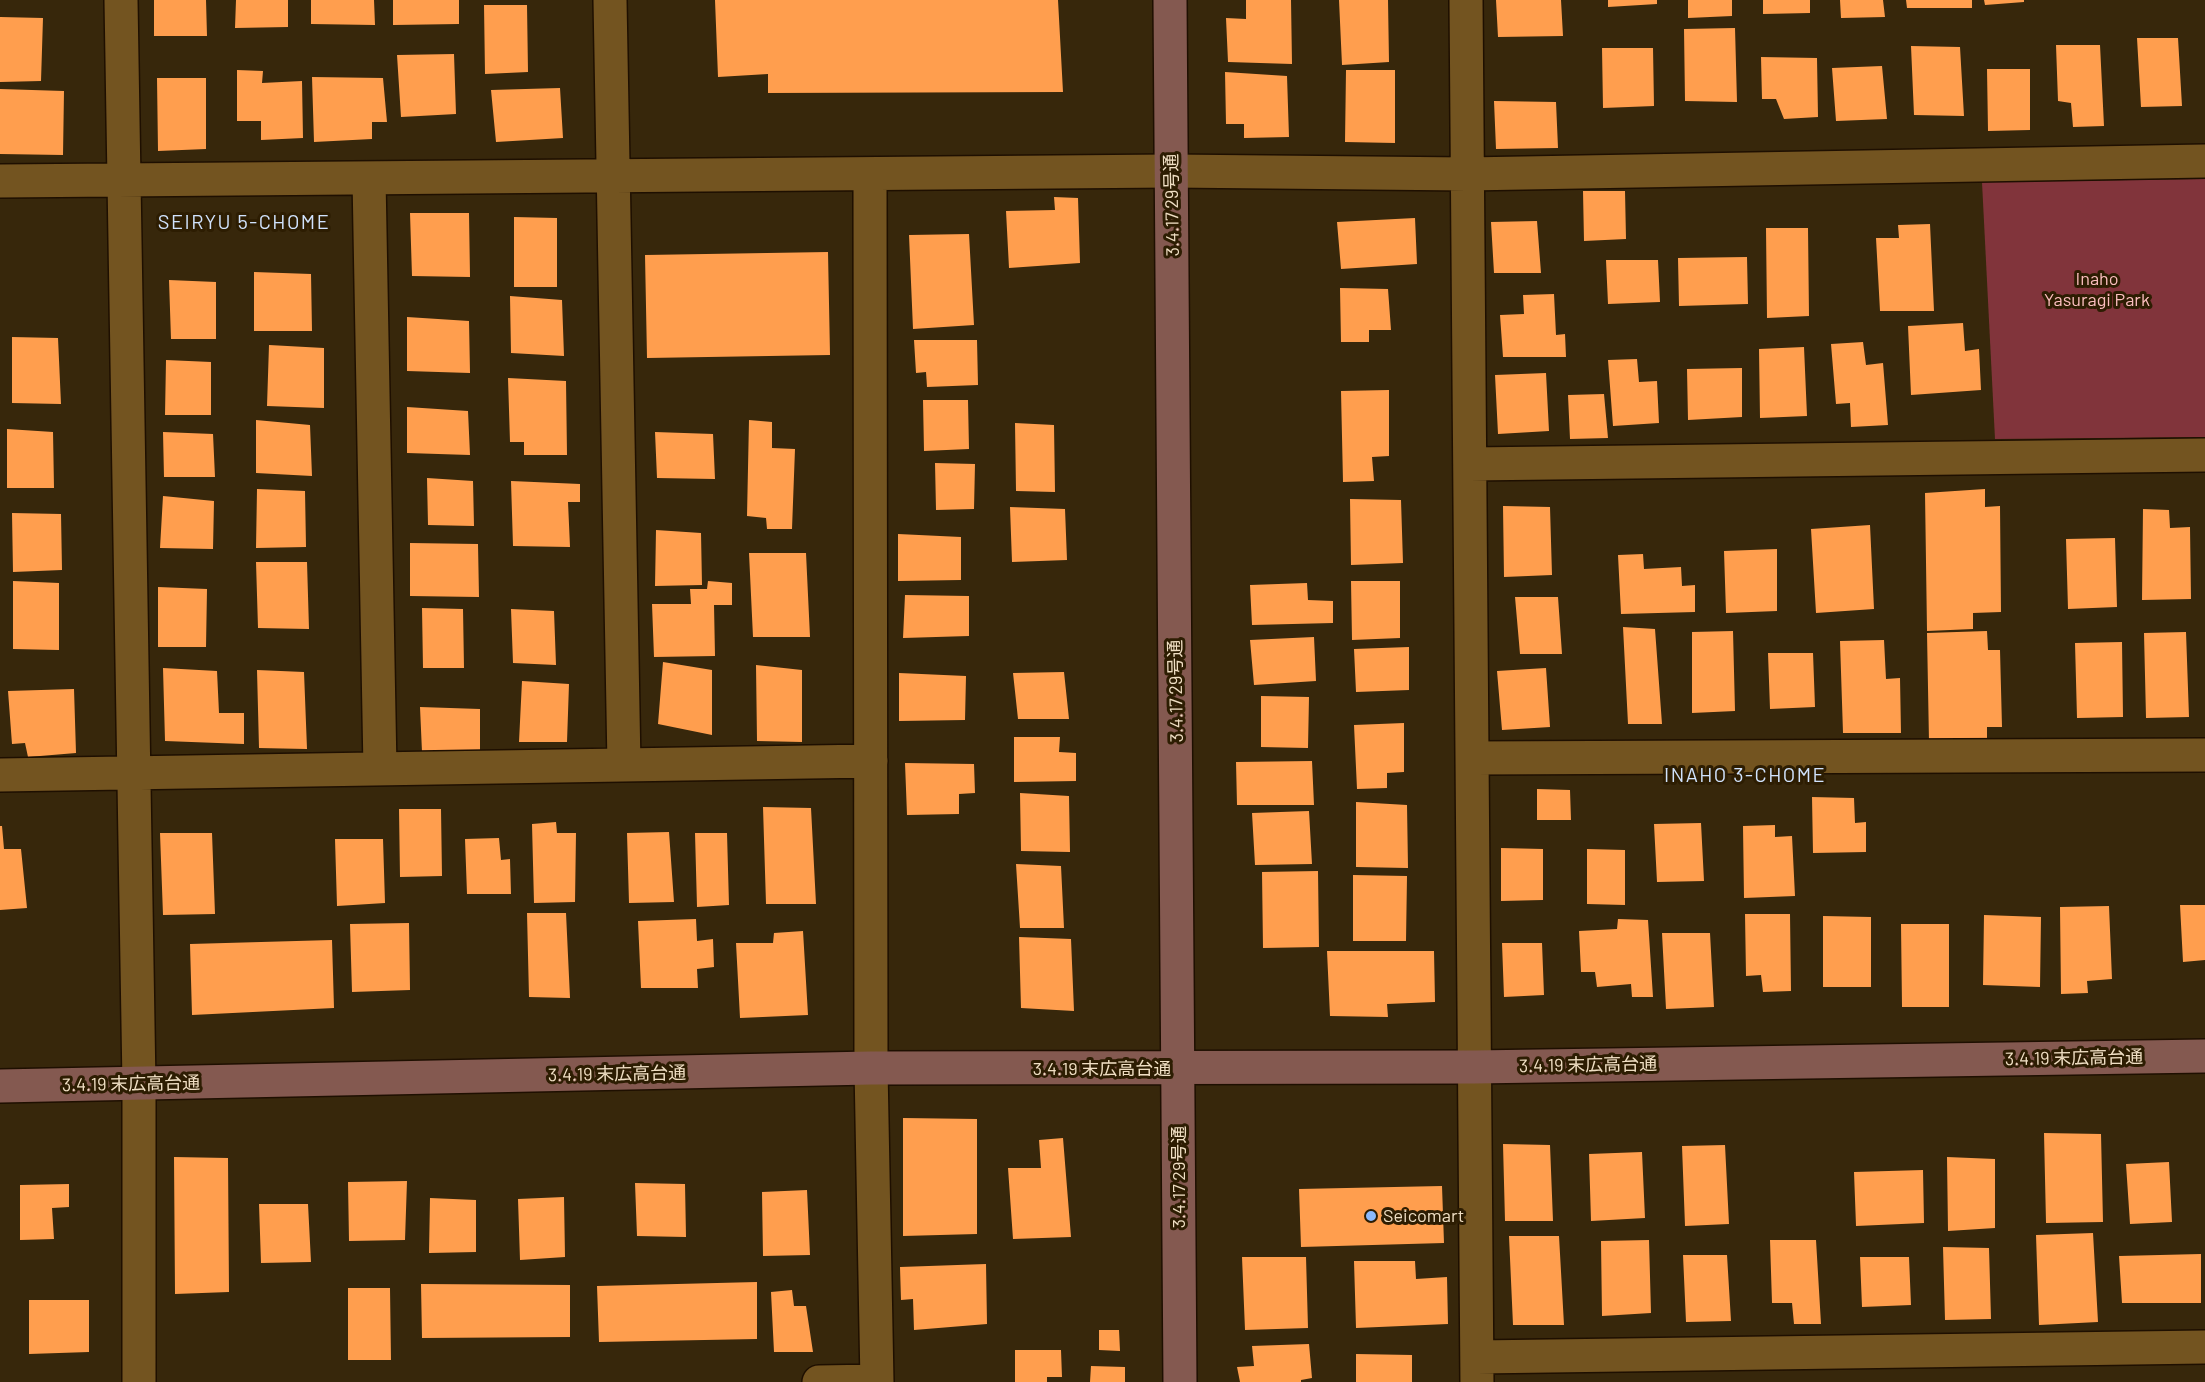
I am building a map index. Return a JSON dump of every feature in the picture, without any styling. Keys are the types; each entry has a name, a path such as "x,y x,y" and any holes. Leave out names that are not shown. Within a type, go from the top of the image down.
{"street":[{"path":"121,0 122,180 139,1084 139,1382"},
{"path":"610,0 624,765"},
{"name":"3.4.17 29号通","path":"1170,0 1180,1382"},
{"path":"1466,0 1477,1369 2205,1347"},
{"path":"0,182 1171,171 1467,174 2205,161"},
{"path":"819,1382 877,1382 871,1068 870,174"},
{"path":"369,178 380,769"},
{"path":"1470,464 2205,455"},
{"path":"1472,759 2205,755"},
{"path":"0,775 871,761"},
{"name":"3.4.19 末広高台通","path":"0,1086 871,1068 1474,1067 2205,1056"}],"green space":[{"name":"Inaho Yasuragi Park","path":"2205,179 2205,437 1995,439 1982,182"}],"building":[{"path":"154,0 206,0 207,36 154,36"},
{"path":"236,0 288,0 288,27 235,28"},
{"path":"311,0 374,0 375,25 311,24"},
{"path":"393,0 459,0 459,24 393,25"},
{"path":"715,0 1058,0 1063,92 768,93 768,74 718,77"},
{"path":"1246,0 1291,0 1292,64 1228,62 1226,18 1246,19"},
{"path":"1339,0 1388,0 1389,62 1342,65"},
{"path":"1496,0 1561,0 1563,36 1498,37"},
{"path":"1608,0 1657,0 1657,4 1608,7"},
{"path":"1688,0 1732,0 1732,16 1688,18"},
{"path":"1763,0 1810,0 1810,13 1763,14"},
{"path":"1840,0 1883,0 1885,17 1841,18"},
{"path":"1906,0 1972,0 1972,8 1907,8"},
{"path":"1984,0 2024,0 2024,2 1985,5"},
{"path":"484,5 527,5 528,72 485,74"},
{"path":"0,17 43,18 41,81 0,82"},
{"path":"1735,28 1737,102 1685,101 1684,29"},
{"path":"2137,38 2178,38 2182,106 2141,107"},
{"path":"2056,45 2100,45 2104,126 2073,127 2071,103 2058,101"},
{"path":"1911,46 1960,47 1964,116 1914,115"},
{"path":"1602,48 1653,48 1654,106 1603,108"},
{"path":"454,54 456,114 401,117 397,55"},
{"path":"1761,57 1817,58 1818,117 1784,119 1776,99 1762,99"},
{"path":"1882,66 1887,119 1836,121 1832,68"},
{"path":"1987,69 2030,69 2030,130 1988,131"},
{"path":"237,70 263,71 262,83 302,81 303,138 261,140 261,121 237,121"},
{"path":"1346,70 1395,70 1395,143 1345,142"},
{"path":"1225,72 1287,76 1289,137 1244,138 1244,124 1226,124"},
{"path":"312,77 383,78 387,122 372,122 372,139 314,142"},
{"path":"157,78 206,78 206,149 158,151"},
{"path":"560,88 563,138 496,142 491,90"},
{"path":"0,89 64,91 63,155 0,154"},
{"path":"1494,101 1556,102 1558,148 1496,149"},
{"path":"1583,191 1625,191 1626,239 1584,241"},
{"path":"1054,197 1078,198 1080,263 1009,268 1006,211 1055,210"},
{"path":"410,213 469,213 470,277 412,276"},
{"path":"514,217 557,218 557,287 514,287"},
{"path":"1415,218 1417,264 1341,269 1337,222"},
{"path":"1537,221 1541,273 1494,273 1491,222"},
{"path":"1930,224 1934,311 1880,311 1876,238 1899,238 1898,225"},
{"path":"1766,228 1808,228 1809,316 1767,318"},
{"path":"969,234 974,325 913,329 909,235"},
{"path":"828,252 830,355 647,358 645,255"},
{"path":"1747,257 1748,304 1679,306 1678,258"},
{"path":"1606,260 1658,260 1660,302 1608,304"},
{"path":"254,272 311,274 312,331 254,331"},
{"path":"169,280 216,282 216,339 171,339"},
{"path":"1340,288 1388,289 1391,330 1369,330 1369,342 1341,342"},
{"path":"1554,294 1556,335 1565,334 1566,357 1503,357 1500,315 1524,314 1523,295"},
{"path":"510,296 562,300 564,356 511,353"},
{"path":"407,317 469,321 470,373 407,371"},
{"path":"1963,323 1965,351 1979,349 1981,390 1911,395 1908,326"},
{"path":"12,337 58,338 61,404 12,403"},
{"path":"914,340 977,340 978,385 927,387 926,372 916,373"},
{"path":"1863,342 1866,365 1883,363 1888,425 1851,427 1850,403 1836,404 1831,344"},
{"path":"269,345 324,348 324,408 267,406"},
{"path":"1804,347 1807,416 1760,418 1759,349"},
{"path":"1637,359 1639,382 1657,381 1659,423 1613,426 1608,360"},
{"path":"166,360 211,362 211,415 165,415"},
{"path":"1742,368 1742,417 1688,420 1687,369"},
{"path":"1546,373 1549,431 1498,434 1495,375"},
{"path":"508,378 566,381 567,455 524,455 524,442 510,442"},
{"path":"1389,390 1389,456 1372,457 1374,481 1343,482 1341,391"},
{"path":"1604,394 1608,438 1570,439 1568,395"},
{"path":"923,400 968,400 969,449 924,451"},
{"path":"407,407 468,411 470,455 407,453"},
{"path":"256,420 310,425 312,476 256,473"},
{"path":"749,420 772,422 772,448 795,449 792,529 767,529 766,518 747,516"},
{"path":"1015,423 1054,425 1055,492 1016,491"},
{"path":"7,429 53,432 54,488 7,488"},
{"path":"163,432 213,434 215,477 164,477"},
{"path":"655,432 713,434 715,479 657,478"},
{"path":"935,463 975,464 974,509 936,510"},
{"path":"427,478 473,481 474,526 428,525"},
{"path":"511,481 580,484 580,502 568,502 570,547 513,546"},
{"path":"257,489 305,491 306,547 256,548"},
{"path":"1985,489 1985,507 2000,506 2001,612 1973,613 1973,629 1927,631 1925,493"},
{"path":"163,496 214,501 213,549 160,548"},
{"path":"1350,499 1401,500 1403,563 1351,565"},
{"path":"1503,506 1550,507 1552,575 1504,577"},
{"path":"1010,507 1065,509 1067,560 1012,562"},
{"path":"2143,509 2169,510 2170,528 2190,527 2191,599 2142,600"},
{"path":"12,513 61,514 62,570 13,572"},
{"path":"1870,525 1874,609 1816,613 1811,529"},
{"path":"656,530 701,533 702,585 655,586"},
{"path":"898,534 961,537 961,580 898,581"},
{"path":"2115,538 2117,607 2068,609 2066,539"},
{"path":"410,543 478,544 479,597 410,596"},
{"path":"1777,549 1777,611 1726,613 1724,551"},
{"path":"749,553 806,553 810,637 753,637"},
{"path":"1643,554 1644,569 1681,567 1682,586 1695,585 1695,612 1621,614 1618,555"},
{"path":"256,562 307,562 309,629 258,628"},
{"path":"13,581 59,583 59,650 13,649"},
{"path":"708,581 732,583 732,605 714,605 715,656 654,657 652,604 691,604 690,589 707,589"},
{"path":"1351,581 1400,581 1400,638 1352,640"},
{"path":"1307,583 1308,600 1333,601 1333,623 1252,625 1250,585"},
{"path":"158,587 207,589 206,647 158,647"},
{"path":"905,595 969,596 969,636 903,638"},
{"path":"1515,597 1558,597 1562,654 1520,654"},
{"path":"422,608 463,609 464,668 423,668"},
{"path":"511,609 554,611 556,665 513,663"},
{"path":"1623,627 1655,629 1662,724 1628,724"},
{"path":"1733,631 1735,711 1692,713 1692,632"},
{"path":"1987,631 1988,650 2000,650 2002,727 1987,727 1987,740 1929,742 1927,633"},
{"path":"2186,632 2189,717 2146,718 2144,633"},
{"path":"1314,637 1316,681 1254,685 1250,640"},
{"path":"1884,640 1886,679 1900,678 1901,733 1843,733 1840,641"},
{"path":"2122,642 2123,717 2077,718 2075,643"},
{"path":"1409,647 1409,690 1356,692 1354,649"},
{"path":"1768,653 1813,653 1815,707 1770,709"},
{"path":"663,662 712,670 712,735 658,724"},
{"path":"756,665 802,670 802,742 757,741"},
{"path":"163,668 217,671 219,713 244,713 244,744 165,741"},
{"path":"1546,668 1550,727 1502,730 1497,671"},
{"path":"257,670 304,672 307,749 259,748"},
{"path":"1064,672 1069,719 1018,719 1013,673"},
{"path":"899,673 966,676 965,720 899,721"},
{"path":"522,681 569,684 567,742 519,742"},
{"path":"74,689 76,753 28,757 25,743 12,744 8,691"},
{"path":"1261,696 1309,697 1308,748 1261,747"},
{"path":"420,707 480,709 480,751 422,752"},
{"path":"1404,723 1404,772 1387,773 1387,788 1357,789 1354,725"},
{"path":"1014,737 1060,737 1059,752 1076,753 1076,781 1014,782"},
{"path":"1312,761 1314,805 1237,805 1236,762"},
{"path":"905,763 974,764 975,793 959,794 959,814 907,815"},
{"path":"1537,789 1570,790 1571,820 1537,820"},
{"path":"1020,793 1069,796 1070,852 1021,851"},
{"path":"1812,797 1854,798 1855,823 1866,822 1866,852 1813,853"},
{"path":"1356,802 1407,805 1408,868 1356,867"},
{"path":"763,807 811,808 816,904 766,904"},
{"path":"399,809 441,809 442,876 400,877"},
{"path":"1309,811 1312,864 1255,865 1252,813"},
{"path":"556,822 557,833 576,833 575,902 534,903 532,824"},
{"path":"1701,823 1704,881 1657,882 1654,824"},
{"path":"1775,825 1775,837 1792,836 1795,896 1744,898 1743,826"},
{"path":"0,826 2,826 4,849 21,849 27,908 0,910"},
{"path":"669,832 674,902 629,903 627,833"},
{"path":"160,833 212,833 215,914 163,915"},
{"path":"695,833 727,833 729,905 697,907"},
{"path":"499,838 501,860 510,859 511,894 467,894 465,839"},
{"path":"335,839 383,839 385,903 337,906"},
{"path":"1501,848 1543,849 1543,900 1501,901"},
{"path":"1587,849 1625,850 1625,905 1587,904"},
{"path":"1016,864 1061,866 1064,928 1020,928"},
{"path":"1318,871 1319,947 1263,948 1262,872"},
{"path":"1353,875 1407,876 1406,941 1353,941"},
{"path":"2180,905 2205,905 2205,960 2183,962"},
{"path":"2109,906 2112,979 2087,981 2088,993 2061,994 2060,907"},
{"path":"527,913 566,913 570,998 529,997"},
{"path":"1745,914 1790,914 1791,991 1763,992 1761,975 1746,976"},
{"path":"1984,915 2041,917 2040,987 1983,985"},
{"path":"1823,916 1871,917 1871,987 1823,987"},
{"path":"696,919 697,941 713,939 714,967 697,969 698,988 641,988 638,921"},
{"path":"1618,919 1648,920 1653,997 1632,997 1631,984 1597,987 1595,972 1581,972 1579,931 1617,929"},
{"path":"409,923 410,990 352,992 350,924"},
{"path":"1901,924 1949,924 1949,1007 1902,1007"},
{"path":"803,931 808,1015 740,1018 736,943 773,943 774,933"},
{"path":"1662,933 1710,933 1714,1007 1666,1009"},
{"path":"1019,937 1071,939 1074,1011 1021,1008"},
{"path":"332,940 334,1008 192,1015 190,944"},
{"path":"1502,943 1542,943 1544,995 1504,997"},
{"path":"1327,951 1434,951 1435,1002 1387,1004 1388,1017 1330,1016"},
{"path":"903,1118 977,1119 977,1234 903,1236"},
{"path":"2044,1133 2101,1134 2103,1222 2046,1223"},
{"path":"1063,1138 1071,1237 1013,1239 1008,1168 1041,1168 1039,1140"},
{"path":"1503,1144 1550,1145 1553,1221 1505,1221"},
{"path":"1725,1145 1729,1224 1685,1226 1682,1146"},
{"path":"1642,1152 1645,1218 1591,1221 1589,1154"},
{"path":"174,1157 228,1158 229,1292 175,1294"},
{"path":"1947,1157 1995,1159 1995,1228 1948,1231"},
{"path":"2169,1162 2172,1222 2130,1224 2126,1164"},
{"path":"1923,1170 1924,1223 1856,1226 1854,1172"},
{"path":"407,1181 405,1240 349,1241 348,1182"},
{"path":"635,1183 685,1184 686,1237 637,1236"},
{"path":"69,1184 69,1207 52,1208 54,1239 20,1240 20,1185"},
{"name":"Seicomart","path":"1442,1186 1444,1243 1301,1247 1299,1189"},
{"path":"807,1190 810,1255 763,1256 762,1192"},
{"path":"564,1197 565,1257 520,1260 518,1199"},
{"path":"430,1198 476,1200 476,1252 429,1253"},
{"path":"259,1204 308,1204 311,1262 261,1263"},
{"path":"2093,1233 2098,1322 2039,1325 2036,1235"},
{"path":"1509,1236 1559,1236 1564,1325 1513,1325"},
{"path":"1649,1240 1651,1313 1602,1316 1601,1241"},
{"path":"1770,1240 1816,1240 1821,1324 1794,1324 1792,1303 1772,1303"},
{"path":"1943,1247 1989,1248 1991,1319 1945,1320"},
{"path":"2201,1254 2201,1303 2122,1303 2119,1256"},
{"path":"1683,1255 1727,1255 1731,1321 1686,1322"},
{"path":"1242,1257 1306,1257 1308,1328 1245,1330"},
{"path":"1860,1257 1909,1257 1911,1305 1862,1307"},
{"path":"1354,1261 1415,1261 1416,1279 1447,1277 1448,1324 1356,1328"},
{"path":"986,1264 987,1324 914,1330 913,1299 901,1300 900,1267"},
{"path":"757,1282 757,1339 599,1342 597,1286"},
{"path":"421,1284 570,1285 570,1337 422,1338"},
{"path":"348,1288 390,1288 391,1360 348,1360"},
{"path":"792,1290 794,1306 806,1306 813,1352 774,1352 771,1292"},
{"path":"29,1300 89,1300 89,1352 29,1354"},
{"path":"1099,1330 1119,1330 1120,1351 1099,1350"},
{"path":"1309,1344 1312,1378 1301,1380 1301,1382 1240,1382 1237,1367 1254,1366 1252,1346"},
{"path":"1015,1350 1061,1350 1062,1377 1047,1377 1047,1382 1015,1382"},
{"path":"1356,1354 1412,1355 1412,1382 1356,1382"},
{"path":"1091,1366 1125,1367 1125,1382 1090,1382"}],"place":[{"name":"Seicomart","path":"1371,1216"}],"district":[{"name":"SEIRYU 5-CHOME","path":"244,222"},
{"name":"INAHO 3-CHOME","path":"1745,775"}]}
